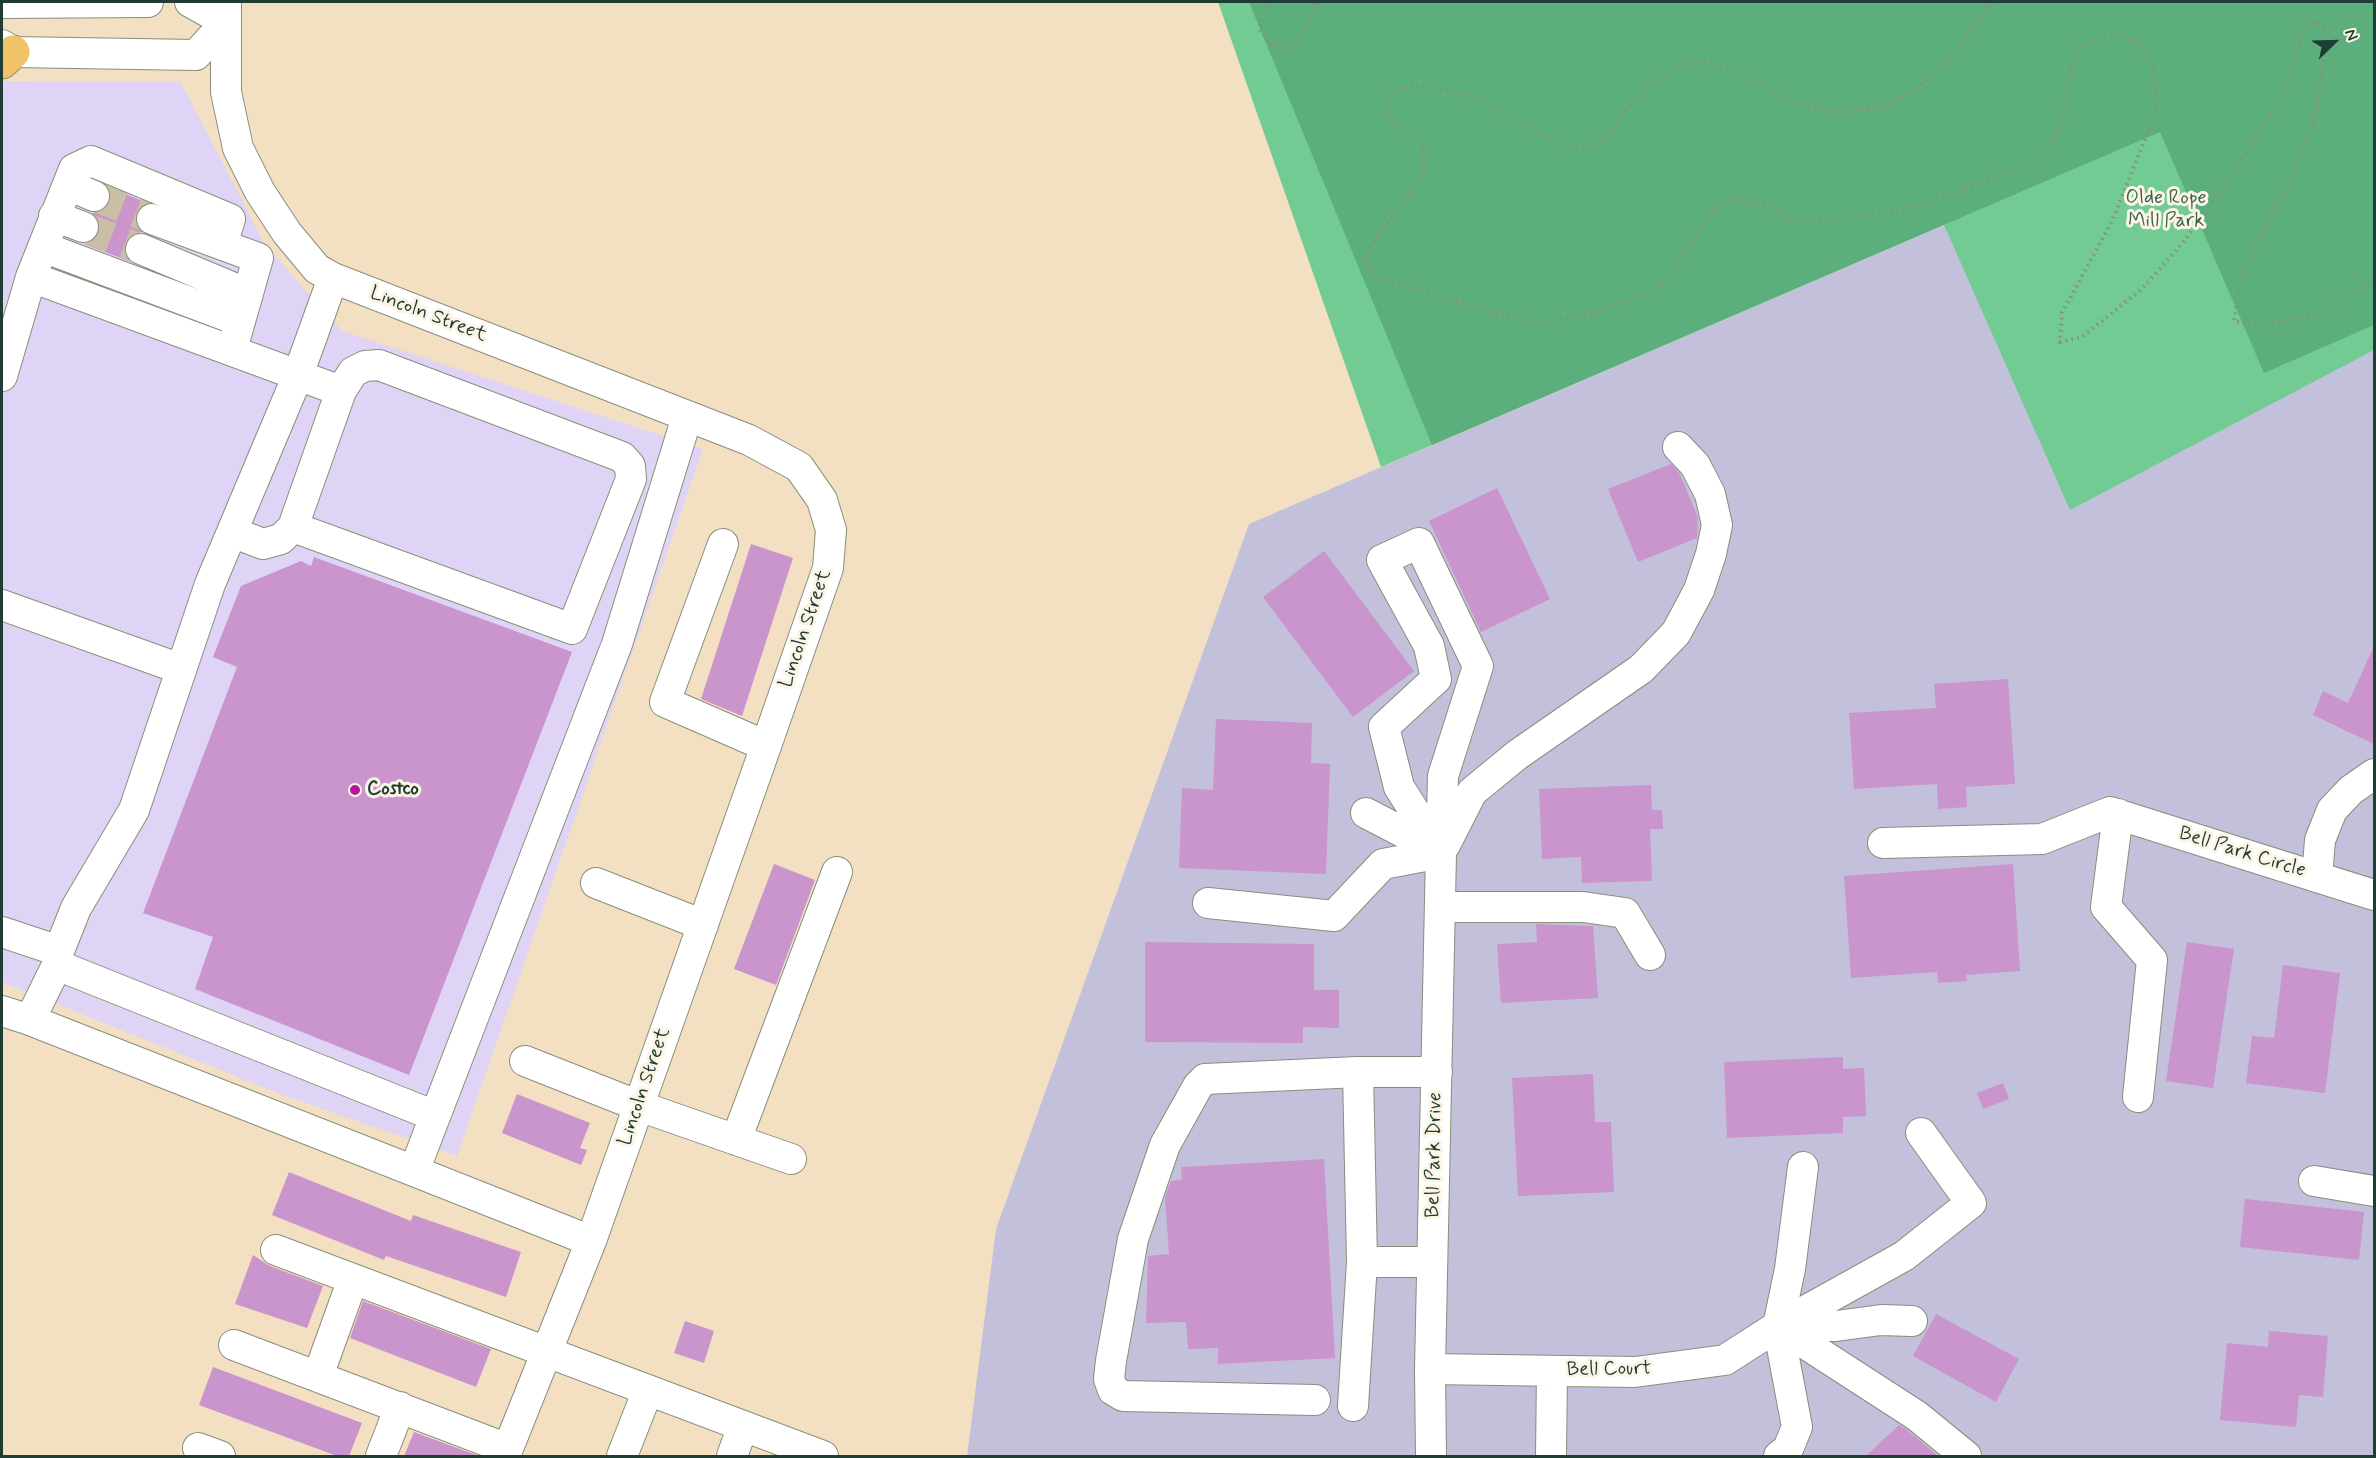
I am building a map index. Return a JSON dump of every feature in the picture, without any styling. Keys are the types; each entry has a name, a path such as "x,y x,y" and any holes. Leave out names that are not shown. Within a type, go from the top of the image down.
{"street":[{"path":"2,3 148,2"},
{"path":"5,53 196,55 226,12 190,2"},
{"name":"Lincoln Street","path":"226,12 226,93 238,148 260,192 287,233 317,269 333,278 749,441 799,467 822,500 831,530 828,568 766,746 591,1241 507,1453"},
{"path":"2,376 31,277 72,210 92,161 230,219 231,241"},
{"path":"72,210 246,301"},
{"path":"232,351 246,301 258,258 231,241 146,234 246,301"},
{"path":"31,277 341,391"},
{"path":"30,1020 58,958 76,908 134,810 210,584 298,375 333,278"},
{"path":"232,532 263,544 281,538 293,527 341,391 353,372 365,366 379,365 622,457 630,466 631,479 572,629"},
{"path":"414,1171 617,644 687,417"},
{"path":"1442,853 1472,792 1517,754 1641,669 1676,633 1699,590 1711,554 1717,525 1710,494 1695,465 1678,447"},
{"path":"293,527 617,644"},
{"name":"Bell Park Drive","path":"1431,1456 1430,1369 1442,853 1443,777 1478,666 1419,543 1382,560 1429,646 1436,679 1384,727 1399,787 1442,853"},
{"path":"723,544 665,702 766,746"},
{"path":"2,605 182,669"},
{"path":"2317,877 2320,840 2332,810 2351,790 2374,774"},
{"path":"1366,813 1442,853"},
{"path":"1883,843 2042,839 2114,813 2106,907 2152,960 2138,1097"},
{"name":"Bell Park Circle","path":"2114,813 2374,895"},
{"path":"1208,903 1334,916 1383,864 1442,853"},
{"path":"736,1140 837,872"},
{"path":"596,883 703,925"},
{"path":"1440,908 1583,907 1625,913 1650,955"},
{"path":"2,932 58,958 435,1116"},
{"path":"2,1011 30,1020 591,1241"},
{"path":"525,1061 639,1106 791,1159"},
{"path":"1315,1400 1123,1396 1113,1390 1109,1379 1111,1361 1133,1239 1166,1145 1198,1086 1205,1079 1358,1071 1437,1072"},
{"path":"1353,1406 1362,1262 1358,1071"},
{"name":"Bell Court","path":"1430,1369 1635,1372 1725,1360 1778,1326 1904,1256 1971,1203 1921,1133"},
{"path":"1779,1456 1788,1449 1797,1427 1778,1326 1790,1269 1803,1167"},
{"path":"2314,1180 2374,1191"},
{"path":"276,1250 823,1456"},
{"path":"1362,1262 1432,1262"},
{"path":"318,1376 353,1279"},
{"path":"1778,1326 1836,1326 1881,1320 1912,1322"},
{"path":"1778,1326 1917,1416 1966,1456"},
{"path":"234,1345 400,1407 507,1453"},
{"path":"1551,1456 1552,1371"},
{"path":"622,1456 648,1390"},
{"path":"381,1456 400,1407"},
{"path":"732,1456 743,1426"}],"path":[{"path":"1269,2 1259,28 1270,45 1290,49 1300,37 1319,2"},
{"path":"1992,2 1943,65 1916,88 1886,107 1837,112 1794,103 1730,70 1699,60 1676,67 1652,83 1627,110 1611,135 1585,148 1557,144 1481,99 1445,88 1411,85 1390,95 1387,114 1424,147 1424,173 1364,256 1374,276 1518,320 1544,323 1596,313 1643,294 1665,282 1714,209 1736,199 1770,207 1797,222 1894,212 1967,189 2031,162 2054,137 2066,108 2067,82 2077,48 2097,38 2118,36 2135,41 2154,66 2157,110 2112,221 2062,313 2060,342 2082,337 2143,288 2199,221 2287,88 2302,30 2315,22 2326,27 2326,36 2313,125 2294,175 2260,236 2240,282 2234,321 2259,327 2318,313 2374,282"}],"shaded area":[{"path":"2,81 181,82 265,245 342,331 703,449 457,1156 280,1094 2,982"},
{"path":"2161,132 2374,325 2374,1456 967,1456 996,1229 1249,524"}],"green space":[{"name":"Olde Rope Mill Park","path":"1218,2 2374,2 2374,350 2070,510 1944,225 1381,467"},
{"name":"Olde Rope Mill Park","path":"1249,2 2374,2 2374,325 2264,373 2160,132 1432,445"}],"building":[{"path":"108,187 147,203 136,214 135,222 142,232 131,235 125,243 124,252 129,261 84,244 93,241 99,234 100,224 92,213 104,210 110,203 111,194"},
{"path":"1671,464 1680,474 1698,518 1697,538 1638,562 1608,489"},
{"path":"1497,488 1550,599 1481,632 1429,521"},
{"path":"751,544 793,558 742,716 701,699"},
{"path":"1324,551 1414,671 1353,717 1263,597"},
{"name":"Costco","path":"314,557 572,652 409,1075 195,989 213,937 143,913 237,667 213,657 241,586 301,561 311,566"},
{"path":"2374,646 2374,744 2313,715 2323,691 2348,703"},
{"path":"2008,679 2015,784 1966,787 1967,807 1938,809 1937,784 1854,789 1849,713 1936,708 1934,684"},
{"path":"1216,719 1312,723 1311,763 1330,764 1326,874 1179,868 1182,788 1213,790"},
{"path":"1651,785 1652,810 1662,810 1663,829 1650,829 1652,881 1582,883 1581,857 1542,859 1539,789"},
{"path":"774,864 815,880 776,985 734,969"},
{"path":"2013,864 2020,971 1966,975 1967,981 1938,983 1937,972 1851,978 1844,876"},
{"path":"1536,924 1593,926 1598,998 1501,1003 1497,944 1537,942"},
{"path":"1145,942 1314,944 1314,990 1339,990 1339,1028 1303,1027 1303,1043 1145,1042"},
{"path":"2187,942 2234,949 2213,1088 2166,1081"},
{"path":"2283,965 2340,973 2325,1093 2246,1083 2252,1036 2274,1038"},
{"path":"1843,1057 1843,1069 1864,1068 1866,1116 1843,1117 1843,1133 1727,1138 1724,1062"},
{"path":"1593,1074 1595,1122 1611,1122 1614,1192 1518,1196 1512,1078"},
{"path":"2003,1083 2009,1099 1983,1109 1977,1093"},
{"path":"517,1094 590,1123 580,1148 587,1150 581,1165 502,1133"},
{"path":"1324,1159 1335,1358 1218,1364 1218,1348 1188,1349 1186,1322 1146,1323 1148,1256 1169,1254 1165,1198 1171,1181 1182,1180 1181,1167"},
{"path":"289,1172 411,1221 413,1215 521,1252 506,1297 386,1256 384,1260 272,1215"},
{"path":"2245,1199 2364,1212 2359,1260 2240,1247"},
{"path":"253,1255 270,1266 323,1286 307,1328 235,1304"},
{"path":"363,1301 491,1349 476,1387 350,1338"},
{"path":"1936,1314 2019,1359 1996,1402 1913,1356"},
{"path":"685,1321 714,1331 704,1363 674,1353"},
{"path":"2269,1331 2328,1336 2323,1397 2299,1395 2296,1427 2220,1420 2227,1343 2268,1347"},
{"path":"213,1367 362,1423 349,1456 337,1456 199,1405"},
{"path":"1899,1425 1907,1430 1938,1456 1866,1456"},
{"path":"414,1432 479,1456 404,1456"}],"tunnel":[{"path":"94,196 152,219"},
{"path":"83,227 141,249"}],"place":[{"name":"Costco","path":"355,790"}]}
